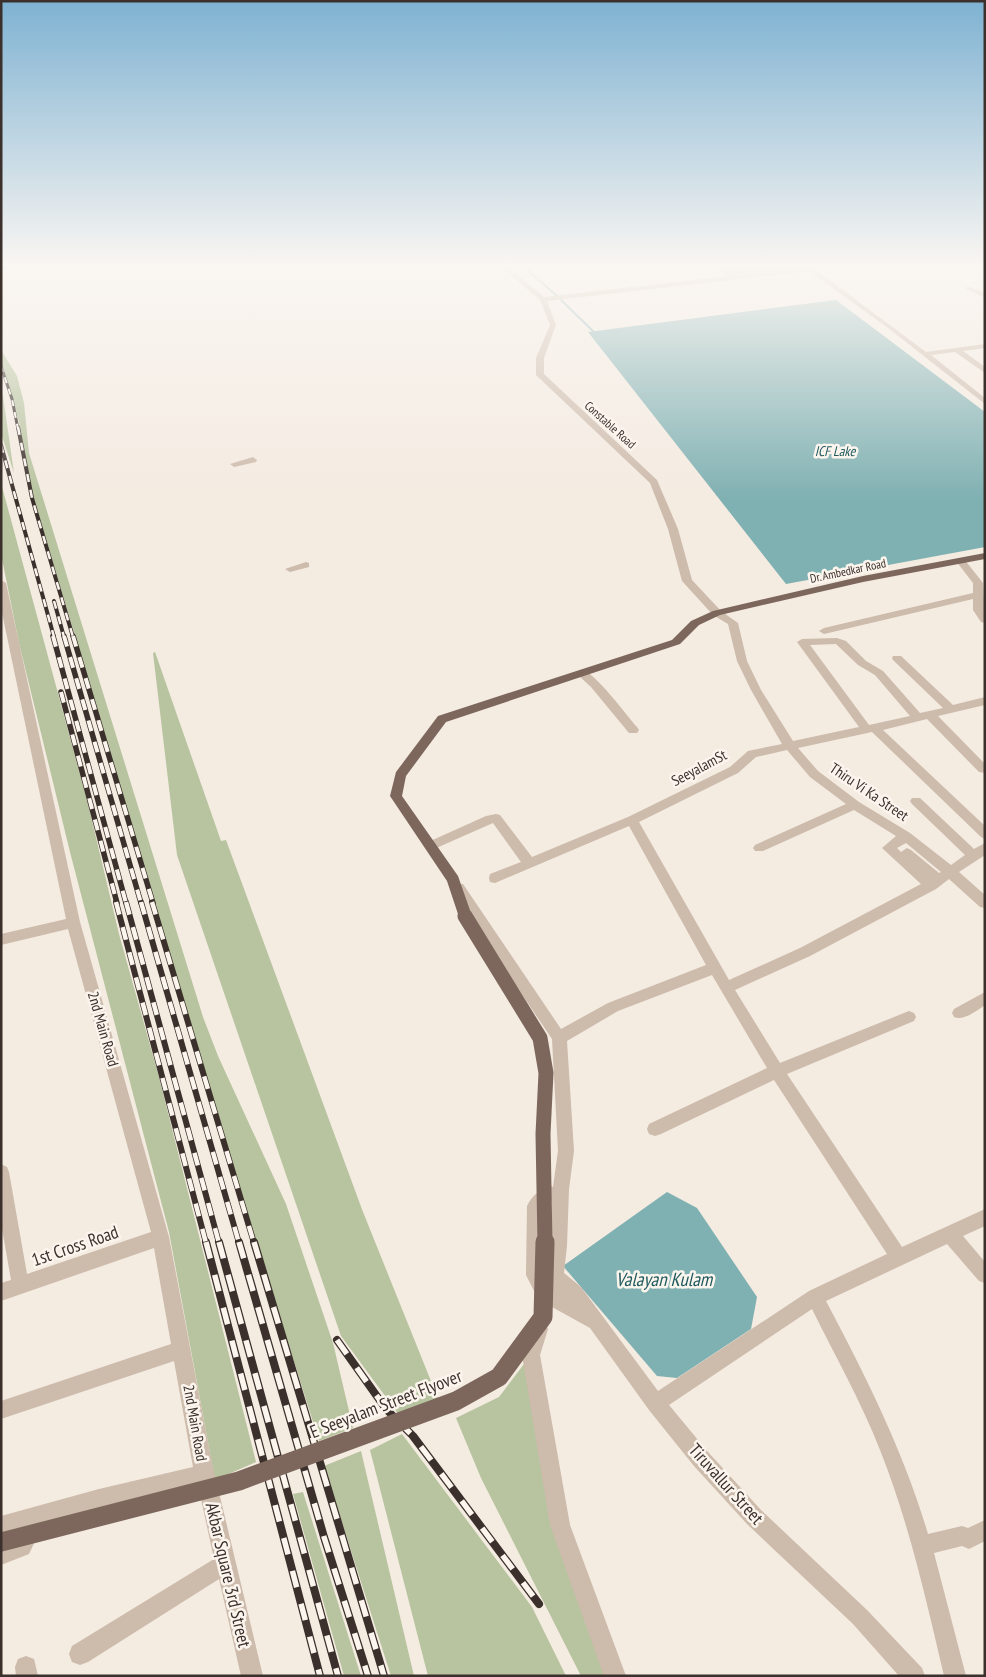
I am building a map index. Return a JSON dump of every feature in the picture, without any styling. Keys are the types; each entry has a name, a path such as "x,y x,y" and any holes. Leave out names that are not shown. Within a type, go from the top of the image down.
{"main road":[{"name":"Dr. Ambedkar Road","path":"582,673 676,642 695,623 717,613 863,579 985,556"},
{"name":"E Seeyalam Street Flyover","path":"1,1542 239,1481 447,1405 499,1377 520,1352 543,1317 545,1271 543,1134 546,1073 540,1038 465,916 453,880 396,796 400,776 442,719 582,673"}],"street":[{"name":"Constable Road","path":"546,343 540,358 540,375 654,482 673,529 687,581 717,613"},
{"path":"910,343 985,402"},
{"path":"925,354 985,346"},
{"path":"955,349 985,371"},
{"path":"234,464 253,460"},
{"path":"961,561 978,583 978,610 985,620"},
{"path":"290,569 306,565"},
{"name":"2nd Main Road","path":"1,583 73,922 161,1237 205,1474"},
{"path":"824,631 977,595"},
{"name":"Thiru Vi Ka Street","path":"717,613 733,623 742,660 756,690 789,745 814,774 901,840 940,878"},
{"path":"983,769 879,673 862,663 842,642 802,642 870,729 985,834"},
{"path":"897,658 951,709"},
{"path":"582,673 595,685 633,730"},
{"name":"SeeyalamSt","path":"495,878 632,820 734,770 752,754 870,729 985,701"},
{"path":"726,988 805,952 940,878 979,851 916,801"},
{"path":"759,848 854,805"},
{"path":"430,846 496,818 529,864"},
{"path":"632,820 726,988 776,1071 899,1257"},
{"path":"940,878 985,903"},
{"path":"453,880 560,1038 566,1151 561,1189 559,1246 554,1277 531,1355 560,1524 615,1676"},
{"path":"1,940 73,922"},
{"path":"560,1038 613,1007 715,968"},
{"path":"959,1014 985,998"},
{"path":"654,1129 776,1071 909,1017"},
{"path":"1,1172 20,1286"},
{"path":"561,1189 548,1193 535,1206 534,1275 549,1296 600,1325"},
{"path":"656,1403 815,1297 985,1217"},
{"path":"949,1233 985,1275"},
{"name":"1st Cross Road","path":"1,1292 161,1237"},
{"name":"Tiruvallur Street","path":"554,1277 575,1293 656,1403 701,1459 754,1517 860,1617 914,1676"},
{"path":"815,1297 867,1399 898,1472 921,1546 955,1676"},
{"path":"1,1410 182,1349"},
{"path":"1,1526 99,1499 205,1474"},
{"name":"Akbar Square 3rd Street","path":"205,1474 252,1676"},
{"path":"1,1555 22,1547 35,1517"},
{"path":"921,1546 962,1536 969,1539 985,1530"},
{"path":"80,1654 225,1564"}],"green space":[{"path":"1,350 17,376 24,403 29,453 203,1017 218,1056 286,1204 333,1343 353,1428 319,1441 252,1228 28,479 19,422 1,360"},
{"path":"1,390 3,396 14,473 1,433"},
{"path":"1,483 88,804 119,934 159,1077 256,1462 215,1480 169,1232 70,852 19,643 1,554"},
{"path":"155,652 221,841 226,840 363,1212 439,1401 399,1415 341,1336 177,855 153,653"},
{"path":"524,1364 611,1676 581,1676 481,1478 456,1418 499,1397"},
{"path":"402,1434 532,1607 566,1676 428,1676 370,1450"},
{"path":"361,1451 414,1676 391,1676 324,1466"},
{"path":"303,1492 361,1676 344,1676 293,1494"}],"water":[{"name":"ICF Lake","path":"597,343 894,343 985,412 985,547 786,584"},
{"name":"Valayan Kulam","path":"667,1192 697,1208 757,1297 751,1329 677,1378 657,1376 563,1266"}],"railway":[{"path":"1,366 12,399 18,429"},
{"path":"18,427 32,498 73,637"},
{"path":"1,445 54,637"},
{"path":"54,601 64,637"},
{"path":"53,636 126,903"},
{"path":"64,636 141,903"},
{"path":"73,636 153,903"},
{"path":"61,692 117,903"},
{"path":"116,902 206,1243"},
{"path":"126,902 219,1243"},
{"path":"141,902 239,1243"},
{"path":"152,902 254,1243"},
{"path":"206,1242 320,1676"},
{"path":"219,1242 338,1676"},
{"path":"239,1242 324,1537 368,1676"},
{"path":"254,1242 384,1676"},
{"path":"337,1340 386,1409 413,1436 539,1604"}]}
